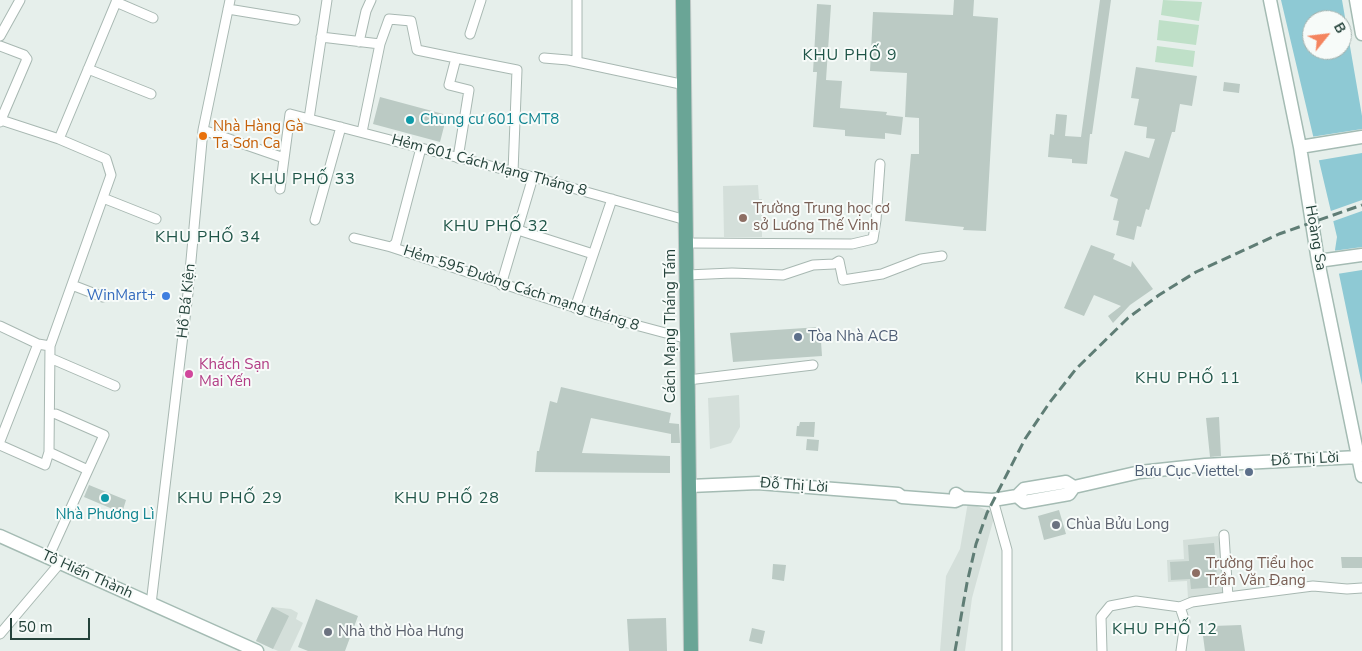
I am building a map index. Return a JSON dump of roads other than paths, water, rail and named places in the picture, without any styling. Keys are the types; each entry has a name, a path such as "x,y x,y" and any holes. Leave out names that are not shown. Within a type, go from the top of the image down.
{"main road":[{"name":"Cách Mạng Tháng Tám","path":"683,0 690,486 690,651"}],"street":[{"path":"0,36 20,0"},
{"path":"308,119 327,0"},
{"path":"359,42 366,11 371,0"},
{"path":"577,0 577,61"},
{"name":"Hoàng Sa","path":"1270,0 1306,150 1319,265 1362,476"},
{"path":"1356,0 1362,34"},
{"path":"59,139 116,1 153,18"},
{"path":"470,34 485,1"},
{"path":"229,4 295,20"},
{"name":"Hồ Bá Kiện","path":"152,604 188,294 203,130 229,4"},
{"path":"362,132 380,44 388,19 411,21 417,50 517,70 513,172"},
{"path":"321,37 380,44"},
{"path":"0,46 24,54 27,59 1,121 59,139 106,159 111,175 50,346 49,452 45,465 0,445"},
{"path":"456,58 449,85 469,90 458,158"},
{"path":"544,58 577,61 684,85"},
{"path":"88,69 151,94"},
{"name":"Hẻm 601 Cách Mạng Tháng 8","path":"284,158 290,114 534,177 686,220"},
{"path":"315,220 341,127"},
{"path":"203,130 284,158 280,188"},
{"path":"1306,150 1362,137"},
{"path":"1306,150 1362,145"},
{"path":"391,247 396,243 421,148"},
{"path":"687,243 852,244 873,240 880,164"},
{"name":"Hẻm 595 Đường Cách mạng tháng 8","path":"501,285 534,177"},
{"path":"103,198 156,219"},
{"path":"575,308 612,199"},
{"path":"518,230 593,254"},
{"name":"Hẻm 595 Đường Cách mạng tháng 8","path":"354,238 391,247 575,308 688,339"},
{"path":"1334,263 1362,255"},
{"path":"687,275 732,273 783,275 812,265 834,264 839,261 842,278 845,279 882,274 921,259 942,256"},
{"path":"1319,265 1362,263"},
{"path":"72,285 103,297"},
{"path":"0,326 38,344 50,346"},
{"path":"0,441 38,344"},
{"path":"50,358 115,386"},
{"path":"688,380 813,365"},
{"path":"0,634 54,561 88,470 104,436 56,414"},
{"path":"49,452 88,470"},
{"name":"Đỗ Thị Lời","path":"690,486 758,482 898,494 903,490 954,493 962,498 1000,495 1017,496 1024,489 1066,482 1074,487 1140,472 1205,465 1358,457"},
{"path":"1000,495 1007,550 1007,651"},
{"name":"Tô Hiến Thành","path":"0,536 257,651"},
{"path":"1224,536 1228,597"},
{"path":"1102,651 1101,617 1110,606 1136,601 1180,608 1192,602 1313,586 1347,589 1362,588"},
{"path":"1180,608 1185,622 1181,651"}],"water":[{"path":"1281,0 1342,0 1344,10 1302,10 1302,60 1352,60 1352,58 1362,116 1362,385 1335,250 1337,237"}],"railway":[{"path":"955,651 976,544 987,513 1025,439 1050,402 1076,369 1128,318 1159,295 1196,272 1279,234 1362,205"}],"place":[{"name":"Chung cư 601 CMT8","path":"410,120"},
{"name":"Nhà Hàng Gà Ta Sơn Ca","path":"203,136"},
{"name":"Trường Trung học cơ sở Lương Thế Vinh","path":"743,218"},
{"name":"WinMart+","path":"166,296"},
{"name":"Tòa Nhà ACB","path":"798,337"},
{"name":"Khách Sạn Mai Yến","path":"189,374"},
{"name":"Bưu Cục Viettel","path":"1249,472"},
{"name":"Nhà Phương Lì","path":"105,498"},
{"name":"Chùa Bửu Long","path":"1056,525"},
{"name":"Trường Tiểu học Trần Văn Đang","path":"1196,573"},
{"name":"Nhà thờ Hòa Hưng","path":"328,632"}],"district":[{"name":"KHU PHỐ 9","path":"850,56"},
{"name":"KHU PHỐ 33","path":"303,180"},
{"name":"KHU PHỐ 32","path":"496,227"},
{"name":"KHU PHỐ 34","path":"208,238"},
{"name":"KHU PHỐ 11","path":"1188,379"},
{"name":"KHU PHỐ 29","path":"230,499"},
{"name":"KHU PHỐ 28","path":"447,499"},
{"name":"KHU PHỐ 12","path":"1165,630"}]}
